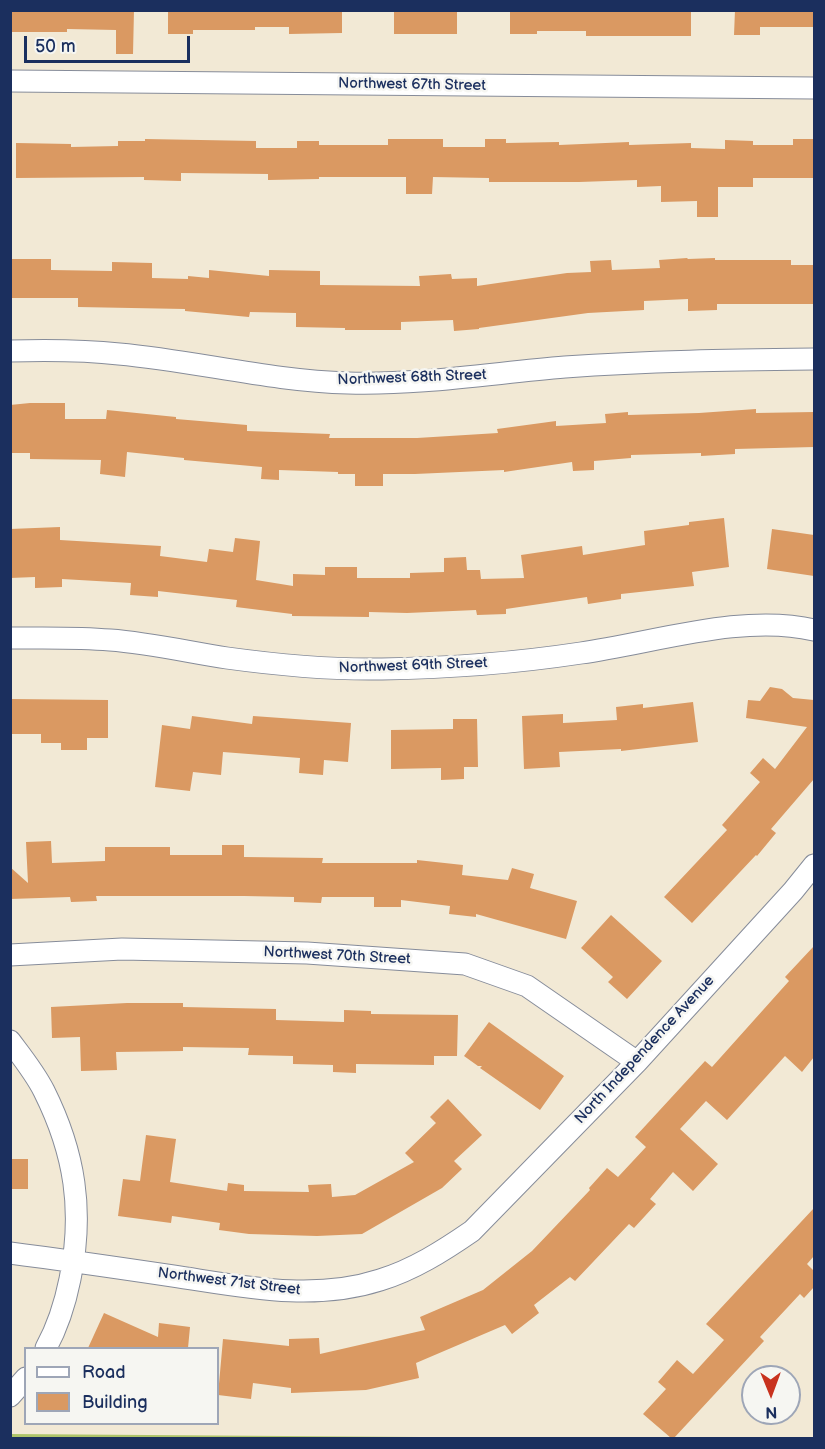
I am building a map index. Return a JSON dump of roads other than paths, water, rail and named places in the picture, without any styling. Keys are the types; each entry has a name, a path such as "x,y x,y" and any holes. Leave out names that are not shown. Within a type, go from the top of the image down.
{"street":[{"name":"Northwest 67th Street","path":"10,81 814,88"},
{"name":"Northwest 68th Street","path":"10,351 48,350 120,354 283,378 349,383 439,380 565,367 672,361 814,359"},
{"name":"Northwest 69th Street","path":"10,638 112,640 228,658 331,668 381,669 484,665 538,659 711,630 762,624 814,630"},
{"name":"North Independence Avenue","path":"472,1231 637,1062 814,865"},
{"name":"Northwest 70th Street","path":"10,956 134,949 307,953 465,964 527,986 637,1062"},
{"path":"10,1041 43,1089 57,1120 69,1154 75,1190 77,1221 73,1261 65,1302 55,1332 47,1347"},
{"name":"Northwest 71st Street","path":"10,1253 248,1287 312,1292 380,1281 443,1251 472,1231"},
{"path":"10,1396 24,1380"}]}
